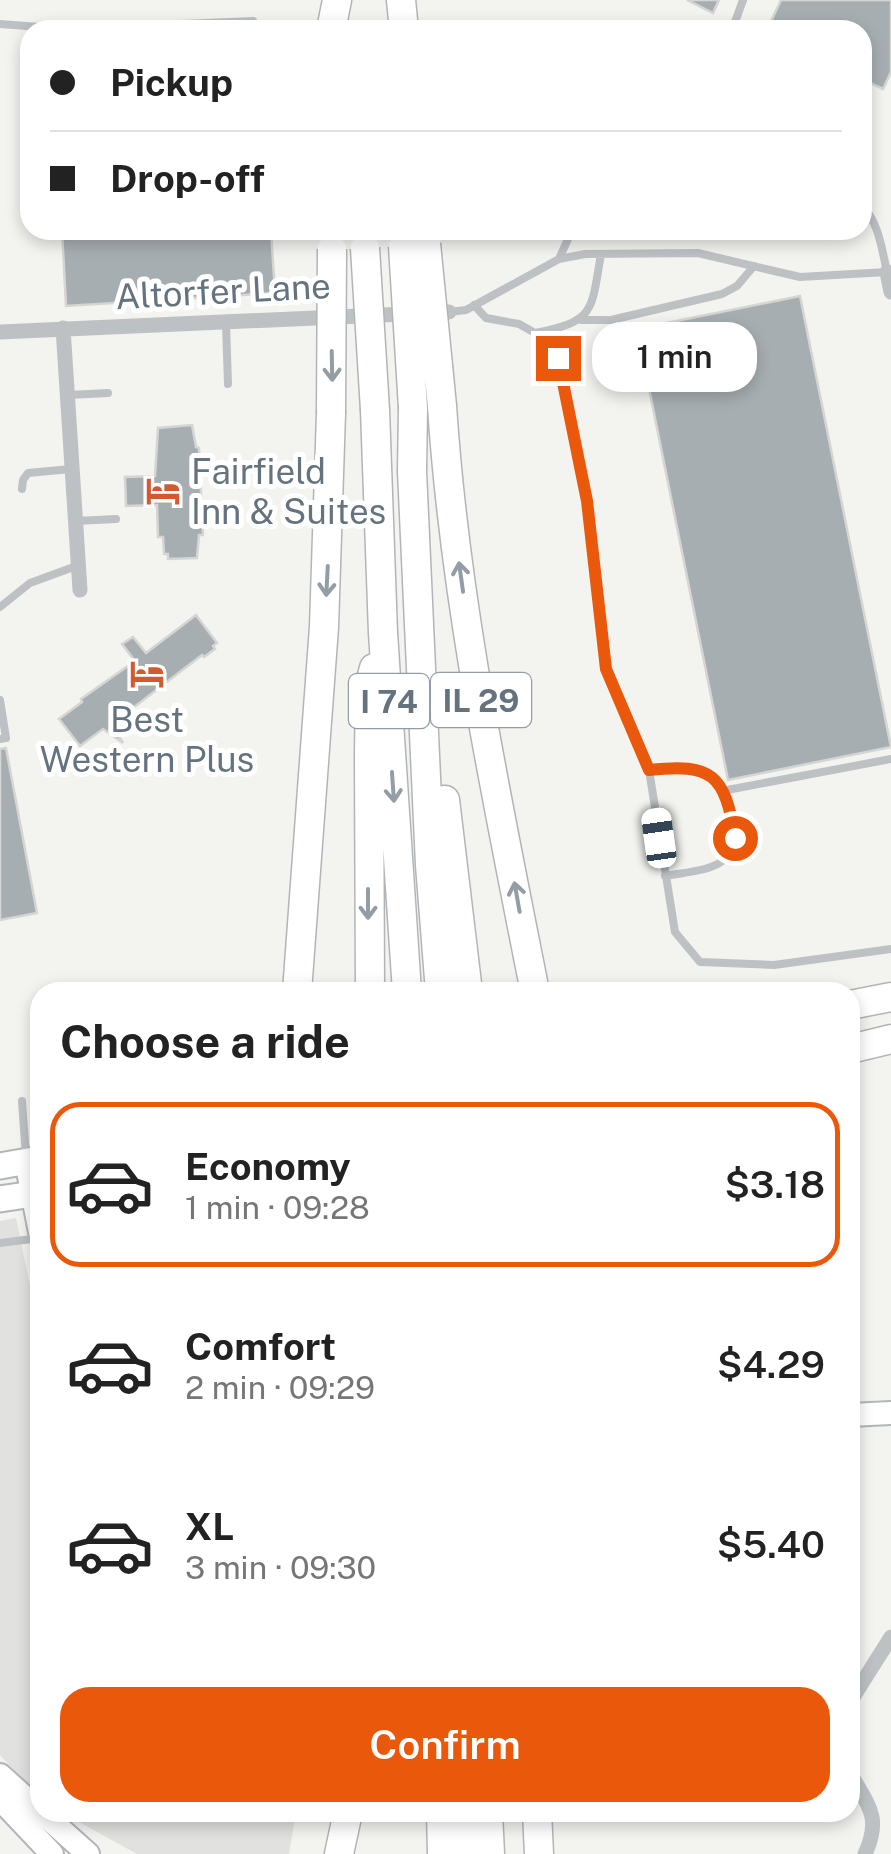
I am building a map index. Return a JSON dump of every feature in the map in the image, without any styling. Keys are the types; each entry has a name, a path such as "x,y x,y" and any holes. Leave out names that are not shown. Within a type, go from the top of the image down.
{"highway":[{"path":"298,982 325,607 332,413 332,240"},
{"name":"I 74","path":"364,240 376,410 383,633 406,982"},
{"name":"IL 29","path":"413,240 442,406 466,610 533,982"},
{"name":"I 74","path":"413,240 412,471 439,982"},
{"path":"412,471 452,876 467,982"},
{"path":"370,982 370,683 383,633"},
{"path":"860,1003 891,997"},
{"path":"860,1047 891,1040"},
{"path":"339,1854 346,1822"},
{"path":"441,1822 442,1854"},
{"path":"461,1822 462,1854"},
{"path":"488,1822 490,1854"},
{"path":"505,1854 506,1822"},
{"path":"537,1822 539,1854"}],"main road":[{"path":"0,1166 30,1161"},
{"path":"0,1199 30,1195"},
{"path":"860,1415 891,1413"},
{"path":"0,1776 30,1803"},
{"path":"0,1799 52,1854"},
{"path":"52,1822 88,1854"}],"street":[{"path":"887,272 891,292"},
{"name":"Altorfer Lane","path":"0,332 449,312"},
{"path":"63,328 81,597"},
{"path":"860,1686 891,1636"},
{"path":"860,1792 872,1814 872,1852"}],"lane":[{"path":"449,312 474,305 560,259 601,254 698,253 800,277 887,272 872,219"},
{"path":"560,259 568,240"},
{"path":"581,320 590,309 601,254"},
{"path":"535,332 581,320 611,320 722,294 737,286 754,266"},
{"path":"474,305 486,318 518,324 535,332 558,358 587,501 606,669 649,770 675,932 700,962 774,965 891,949"},
{"path":"226,320 228,384"},
{"path":"68,395 108,394"},
{"path":"22,489 28,473 74,469"},
{"path":"76,521 116,519"},
{"path":"0,607 30,582 79,565"},
{"path":"0,700 6,738 0,739"},
{"path":"722,791 891,759"},
{"path":"649,770 688,766 719,783 730,808 735,838 727,858 710,868 665,876"},
{"path":"22,1100 30,1144"},
{"path":"0,1244 30,1237"}],"shaded area":[{"path":"16,1218 30,1286 30,1788 0,1755 0,1221"},
{"path":"79,1822 294,1822 289,1854 137,1854"}],"building":[{"path":"687,0 719,0 713,13"},
{"path":"781,0 891,0 891,72 883,89 872,84 872,20 772,20"},
{"path":"63,240 272,240 275,293 66,306"},
{"path":"800,296 891,747 728,780 637,329"},
{"name":"Fairfield Inn & Suites","path":"192,425 199,448 203,535 199,535 197,558 168,559 163,537 158,537 157,505 126,506 125,477 155,476 158,428"},
{"name":"Best Western Plus","path":"196,615 217,643 215,649 112,724 123,743 103,729 80,746 59,719 135,661 122,644 133,637 146,653"},
{"path":"6,748 37,913 0,920 0,749"}],"place":[{"name":"Fairfield Inn & Suites","path":"163,491"},
{"name":"Best Western Plus","path":"147,674"}],"route":[{"path":"558,358 587,501 606,669 649,770 688,766 719,783 730,808 735,838"}]}
